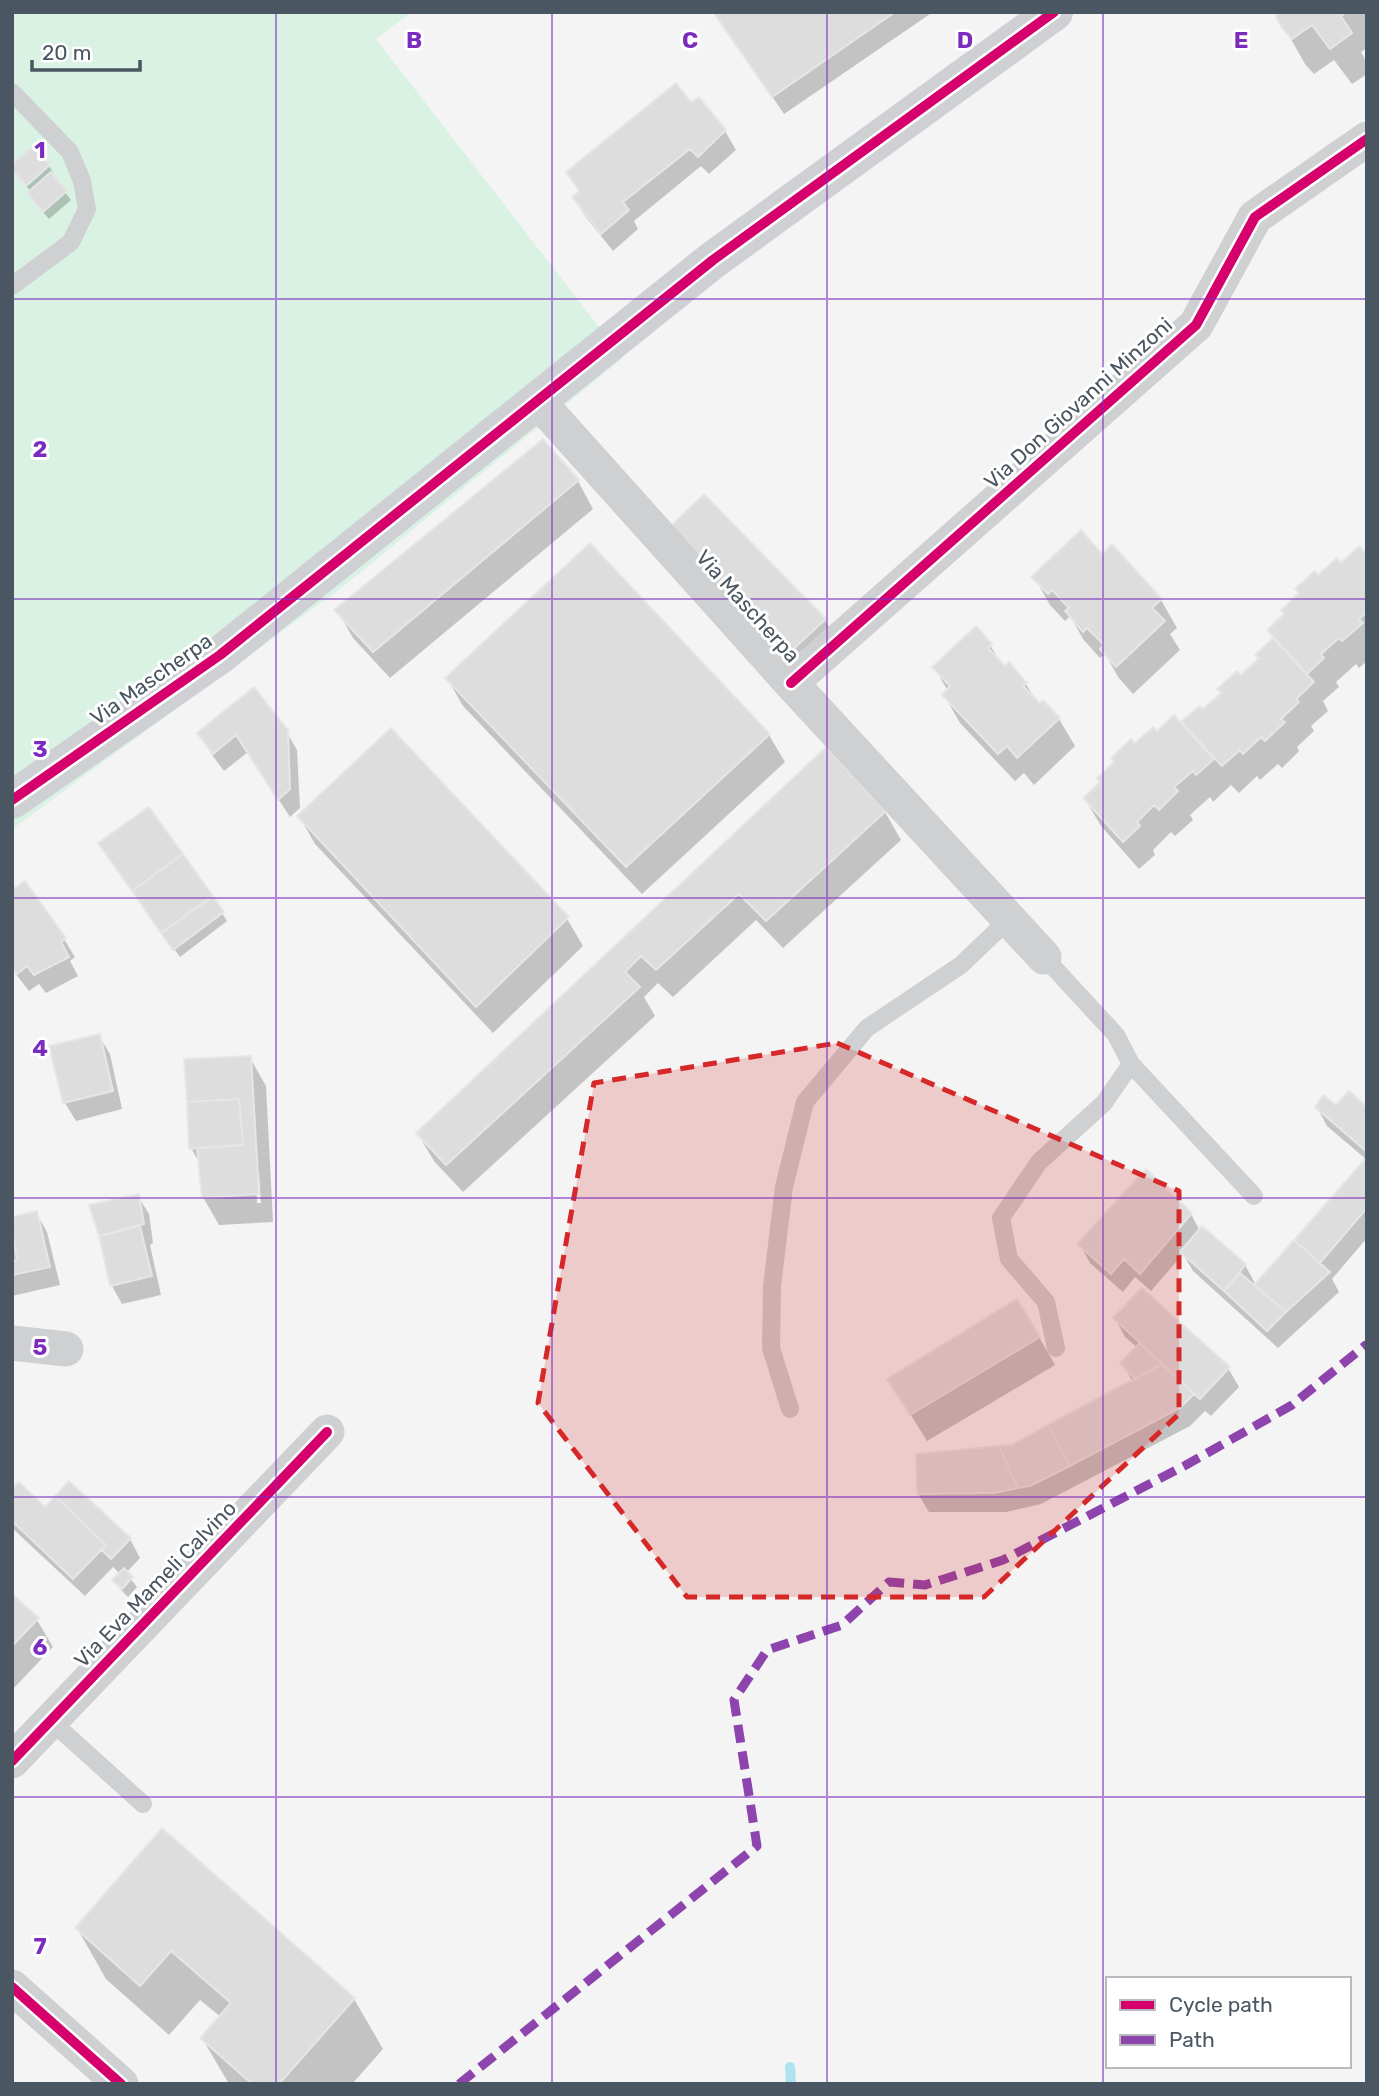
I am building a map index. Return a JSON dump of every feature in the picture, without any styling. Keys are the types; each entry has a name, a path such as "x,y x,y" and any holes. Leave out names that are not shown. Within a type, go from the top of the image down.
{"street":[{"name":"Via Mascherpa","path":"12,800 220,655 713,260 1054,12"},
{"name":"Via Don Giovanni Minzoni","path":"791,683 1196,324 1255,217 1367,139"},
{"name":"Via Mascherpa","path":"538,401 791,683 1044,957"},
{"path":"12,1343 66,1349"},
{"name":"Via Eva Mameli Calvino","path":"12,1761 327,1433"},
{"path":"12,1987 121,2084"}],"lane":[{"path":"12,92 70,152 82,181 87,209 71,243 12,286"},
{"path":"790,1409 771,1348 772,1286 784,1187 805,1102 867,1028 961,965 1009,919"},
{"path":"1044,957 1116,1035 1131,1065 1254,1196"},
{"path":"1056,1348 1046,1303 1009,1259 1001,1217 1039,1163 1104,1103 1131,1065"},
{"path":"51,1721 144,1804"}],"highlighted area":[{"path":"837,1043 1179,1191 1179,1414 984,1597 687,1597 538,1403 594,1083"}],"green space":[{"path":"12,12 411,12 376,39 623,358 340,589 12,829"}],"building":[{"path":"713,12 895,12 772,97"},
{"path":"1277,12 1346,12 1341,16 1352,33 1330,49 1312,25 1292,39 1282,28 1276,17"},
{"path":"676,83 691,102 699,97 726,130 698,157 690,149 623,202 629,210 601,234 572,197 579,191 566,172"},
{"path":"33,146 50,165 26,186 12,170 12,164"},
{"path":"51,172 67,191 43,212 27,193"},
{"path":"543,439 579,480 373,652 334,610"},
{"path":"704,494 826,619 790,652 671,526"},
{"path":"1081,530 1102,554 1112,544 1162,599 1152,608 1165,621 1116,667 1100,649 1104,645 1087,628 1083,632 1065,611 1069,608 1052,590 1048,594 1031,577"},
{"path":"590,543 770,734 626,867 445,678"},
{"path":"1359,546 1367,555 1367,612 1359,619 1363,623 1342,641 1339,638 1321,654 1324,658 1307,674 1267,630 1284,614 1281,610 1299,593 1295,589 1298,586 1315,571 1318,575 1337,558 1341,563"},
{"path":"976,626 992,644 988,648 1005,666 1009,662 1027,683 1023,686 1040,703 1043,700 1060,718 1017,758 1007,746 998,754 942,695 950,686 932,667"},
{"path":"1273,638 1314,682 1296,699 1299,702 1281,719 1285,722 1265,741 1261,737 1243,754 1240,750 1222,766 1181,722 1199,706 1203,709 1221,693 1217,689 1237,671 1241,675 1259,658 1255,655"},
{"path":"254,687 288,730 290,789 278,800 236,735 213,754 197,733"},
{"path":"1174,715 1214,759 1196,775 1193,771 1174,787 1178,791 1159,810 1154,805 1137,822 1140,826 1123,842 1083,798 1100,782 1097,778 1114,762 1111,758 1131,739 1135,743 1153,727 1157,731"},
{"path":"391,728 569,917 476,1007 297,816"},
{"path":"826,747 886,811 766,921 739,894 656,970 641,956 625,972 640,987 446,1165 416,1133"},
{"path":"149,807 183,854 132,891 98,843"},
{"path":"183,854 213,896 161,933 132,891"},
{"path":"25,881 66,938 61,942 69,957 34,975 27,966 17,974 12,967 12,890"},
{"path":"213,896 224,912 173,950 161,933"},
{"path":"100,1034 113,1091 63,1103 49,1046"},
{"path":"251,1056 259,1194 202,1198 197,1148 243,1145 239,1099 187,1102 184,1059"},
{"path":"1349,1091 1367,1107 1367,1152 1315,1107 1323,1095 1336,1105"},
{"path":"239,1099 243,1145 189,1149 187,1102"},
{"path":"1367,1157 1367,1208 1320,1263 1294,1240"},
{"path":"1146,1169 1192,1213 1140,1274 1124,1259 1111,1274 1077,1244"},
{"path":"139,1194 144,1224 99,1236 89,1205"},
{"path":"37,1211 50,1267 12,1275 12,1261 17,1260 12,1217"},
{"path":"140,1226 152,1276 110,1286 99,1236"},
{"path":"1202,1226 1246,1264 1224,1291 1180,1252"},
{"path":"1294,1240 1330,1272 1286,1312 1254,1285"},
{"path":"1240,1273 1286,1312 1267,1331 1224,1291"},
{"path":"1142,1288 1230,1367 1200,1399 1113,1318"},
{"path":"1017,1299 1040,1337 910,1415 887,1379"},
{"path":"1140,1343 1162,1364 1135,1379 1120,1363"},
{"path":"1162,1364 1194,1394 1180,1408 1070,1466 1048,1425"},
{"path":"1048,1425 1070,1466 1030,1486 1018,1488 999,1446 1012,1445"},
{"path":"999,1446 1018,1488 995,1493 917,1494 916,1454"},
{"path":"69,1481 131,1538 111,1559 101,1549 106,1545 55,1496"},
{"path":"19,1482 45,1507 55,1496 106,1545 73,1579 12,1521 12,1489"},
{"path":"124,1568 133,1577 122,1589 112,1580"},
{"path":"12,1594 39,1618 12,1646"},
{"path":"162,1828 355,1998 279,2084 252,2084 200,2038 231,2003 171,1951 140,1986 75,1928"}],"waterway":[{"path":"790,2067 791,2084"}],"marked path":[{"path":"459,2084 757,1846 734,1700 767,1650 842,1625 889,1582 925,1585 1003,1560 1186,1465 1292,1405 1367,1344"}],"cycle path":[{"path":"12,800 220,655 713,260 1054,12"},
{"path":"791,683 1196,325 1255,217 1367,139"},
{"path":"12,1761 327,1432"},
{"path":"12,1987 121,2084"}]}
